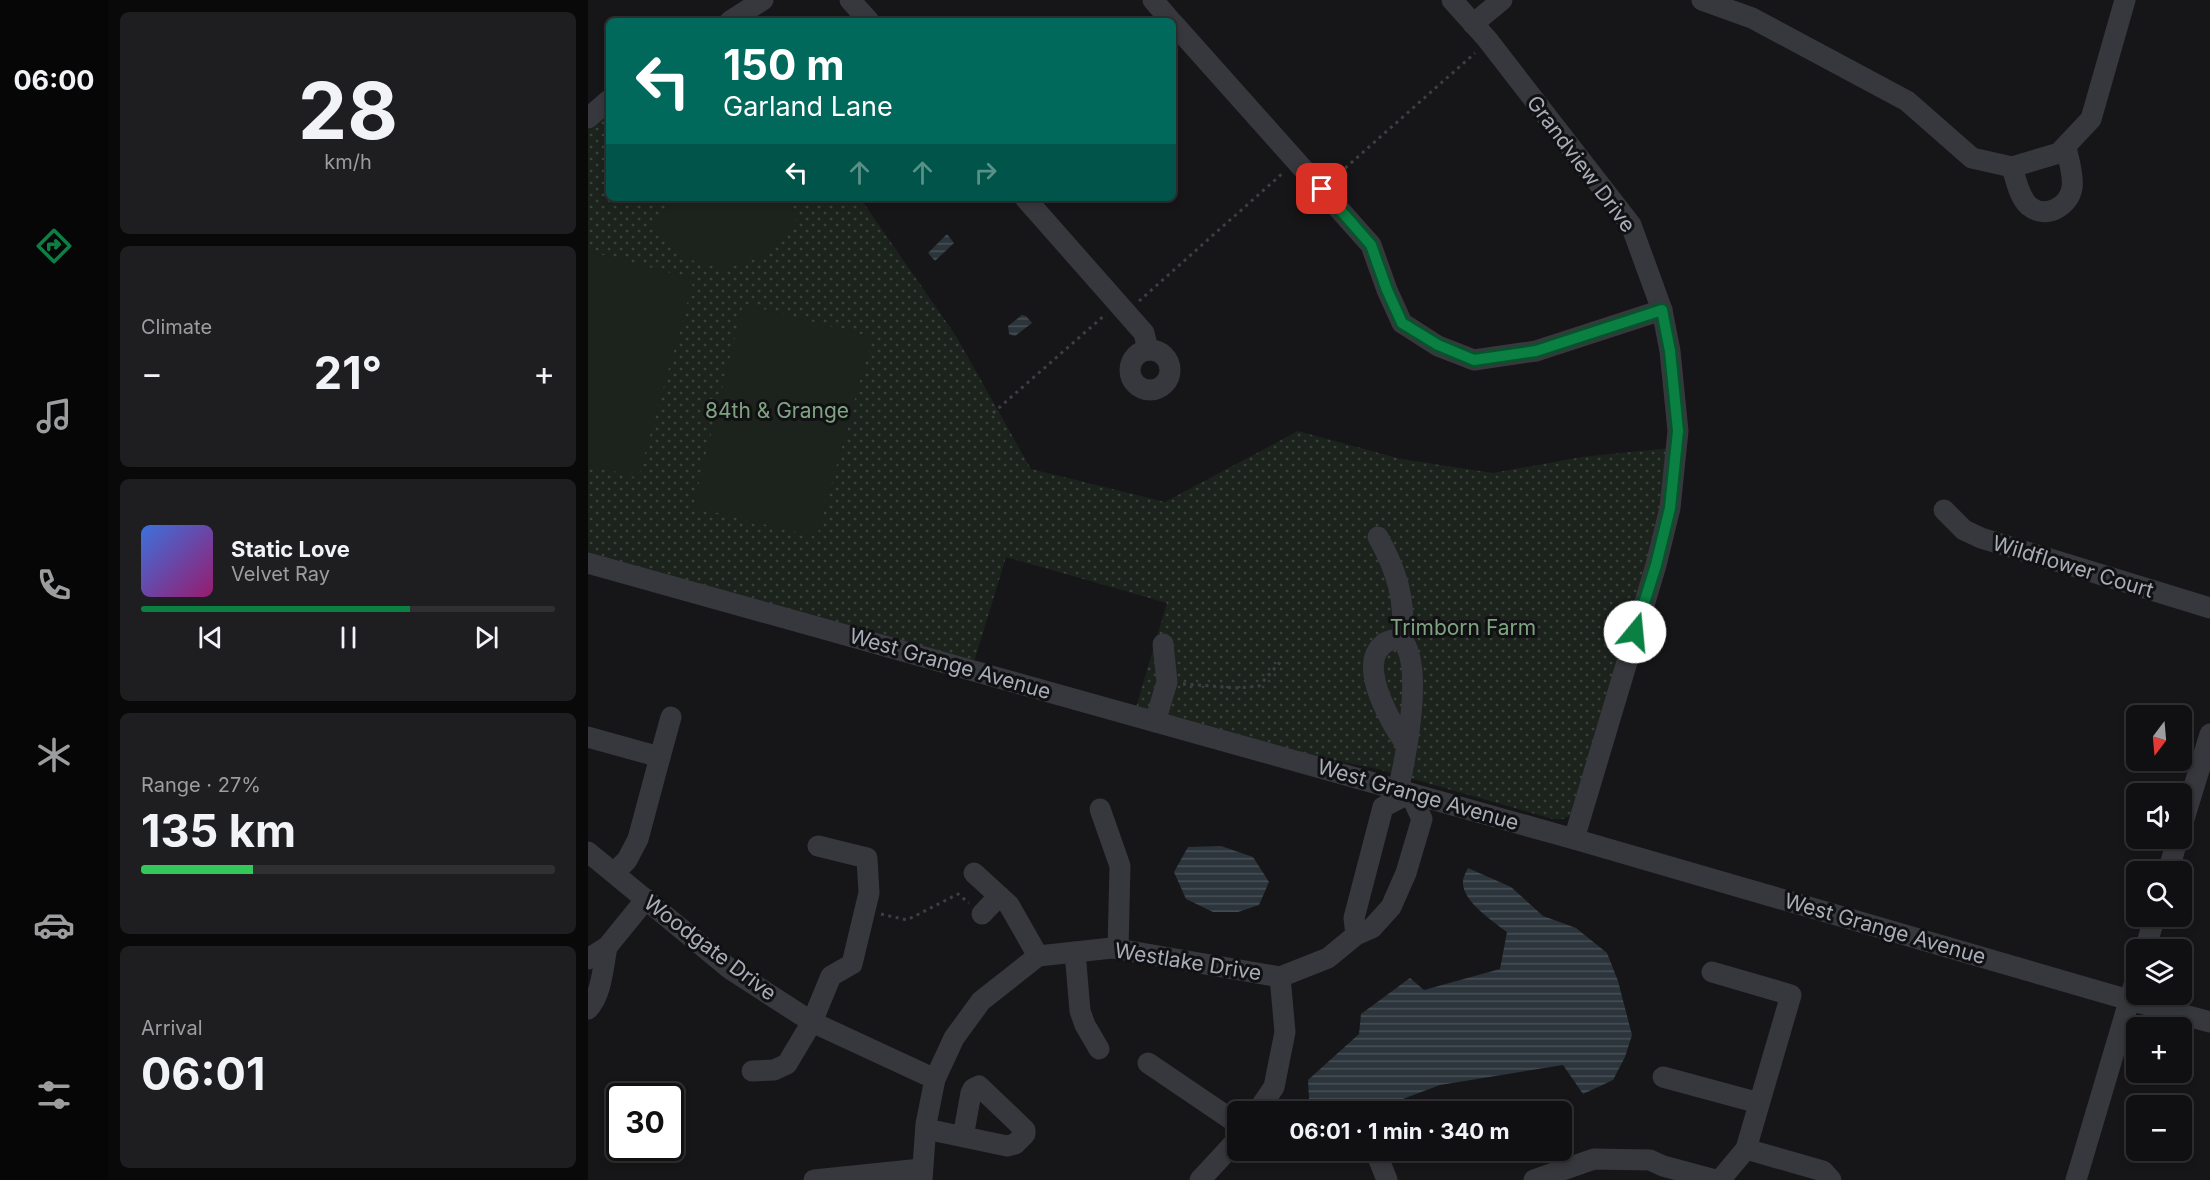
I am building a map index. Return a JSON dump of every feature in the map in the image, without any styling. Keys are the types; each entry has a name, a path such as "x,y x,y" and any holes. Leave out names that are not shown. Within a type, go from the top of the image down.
{"street":[{"path":"735,18 763,0"},
{"path":"850,0 866,18"},
{"path":"1153,0 1169,18"},
{"name":"Grandview Drive","path":"1452,0 1480,32 1631,225 1662,310 1670,351 1678,431 1670,508 1656,565 1574,839"},
{"path":"1480,32 1502,0"},
{"path":"1702,0 1752,18 1907,101 1972,158 2012,168 2059,153 2091,119 2125,0"},
{"path":"1176,26 1371,245 1402,323 1438,345 1474,360 1536,351 1662,310"},
{"path":"588,118 606,103"},
{"path":"2012,168 2020,192 2029,206 2038,210 2050,211 2061,207 2069,200 2073,178 2066,146"},
{"path":"1028,201 1144,333 1148,350"},
{"name":"Wildflower Court","path":"1944,510 1964,530 1981,538 2210,608"},
{"path":"1264,1101 1274,1087 1286,1032 1280,977 1328,958 1356,934 1372,928 1391,907 1406,873 1422,819 1404,791 1412,691 1411,657 1408,647 1402,640 1404,613 1392,562 1378,537"},
{"name":"West Grange Avenue","path":"588,565 624,573 1404,791 2126,999"},
{"path":"1402,640 1389,640 1383,643 1374,657 1372,672 1383,705 1396,732 1407,746"},
{"path":"1155,722 1167,682 1163,644"},
{"path":"614,873 627,860 638,839 671,717"},
{"path":"2192,793 2210,734"},
{"path":"588,737 660,757"},
{"path":"1356,934 1354,918 1383,807 1404,791"},
{"path":"1100,809 1120,866 1118,949"},
{"path":"752,1071 774,1070 787,1064 812,1022 831,976 852,964 869,893 867,858 818,846"},
{"name":"Woodgate Drive","path":"588,852 730,969 812,1022 935,1079"},
{"path":"814,1180 922,1174 926,1129 935,1079 954,1038 981,1001 1038,956 1009,905 974,873"},
{"path":"982,914 999,896"},
{"path":"588,958 607,947 646,899"},
{"path":"588,1009 598,988 607,947"},
{"name":"Westlake Drive","path":"1038,956 1118,949 1280,977"},
{"path":"1075,952 1080,1011 1099,1050"},
{"path":"1712,972 1791,995 1746,1149 1720,1180"},
{"path":"2076,1180 2128,1005"},
{"name":"West Grange Avenue","path":"2147,1005 2210,1022"},
{"path":"1148,1063 1227,1117"},
{"path":"1664,1077 1759,1103"},
{"path":"926,1129 963,1137"},
{"path":"1746,1149 1823,1171 1831,1180"},
{"path":"1200,1180 1227,1151"},
{"path":"1534,1180 1594,1159 1650,1160 1661,1173 1715,1180"},
{"path":"1379,1161 1387,1180"}],"path":[{"path":"1322,189 1479,49 1480,32"},
{"path":"993,413 1287,169"},
{"path":"1167,682 1239,688 1259,686 1283,659"},
{"path":"865,910 908,920 958,894 982,914"}],"green space":[{"path":"606,115 606,201 862,201 956,336 1031,469 1165,502 1298,431 1401,459 1493,473 1582,457 1670,448 1662,512 1571,815 1563,819 1553,819 1374,768 1300,754 1136,707 1167,603 1006,557 974,662 588,554 588,130"},
{"path":"672,201 785,201 798,217 763,256 724,269 691,260 654,227"},
{"path":"588,251 694,279 638,478 588,464"},
{"name":"84th & Grange","path":"743,304 872,337 817,537 693,507"}],"shaded area":[{"path":"947,234 954,243 935,261 928,253"},
{"path":"1022,315 1032,323 1015,336 1009,334 1008,326"},
{"path":"1221,846 1253,857 1269,882 1259,905 1238,912 1213,912 1186,899 1174,872 1188,847"},
{"path":"1468,868 1511,887 1543,916 1576,928 1607,953 1618,981 1632,1035 1625,1057 1613,1080 1583,1094 1563,1065 1440,1085 1398,1101 1312,1101 1309,1099 1308,1080 1359,1034 1361,1014 1410,978 1424,990 1500,969 1507,932 1479,910 1467,896 1464,889 1464,876"}],"route":[{"path":"1322,189 1371,245 1402,323 1438,345 1474,360 1536,351 1662,310 1670,351 1678,431 1670,508 1656,565 1635,632"}],"park label":[{"name":"Trimborn Farm","path":"1463,628"}]}
